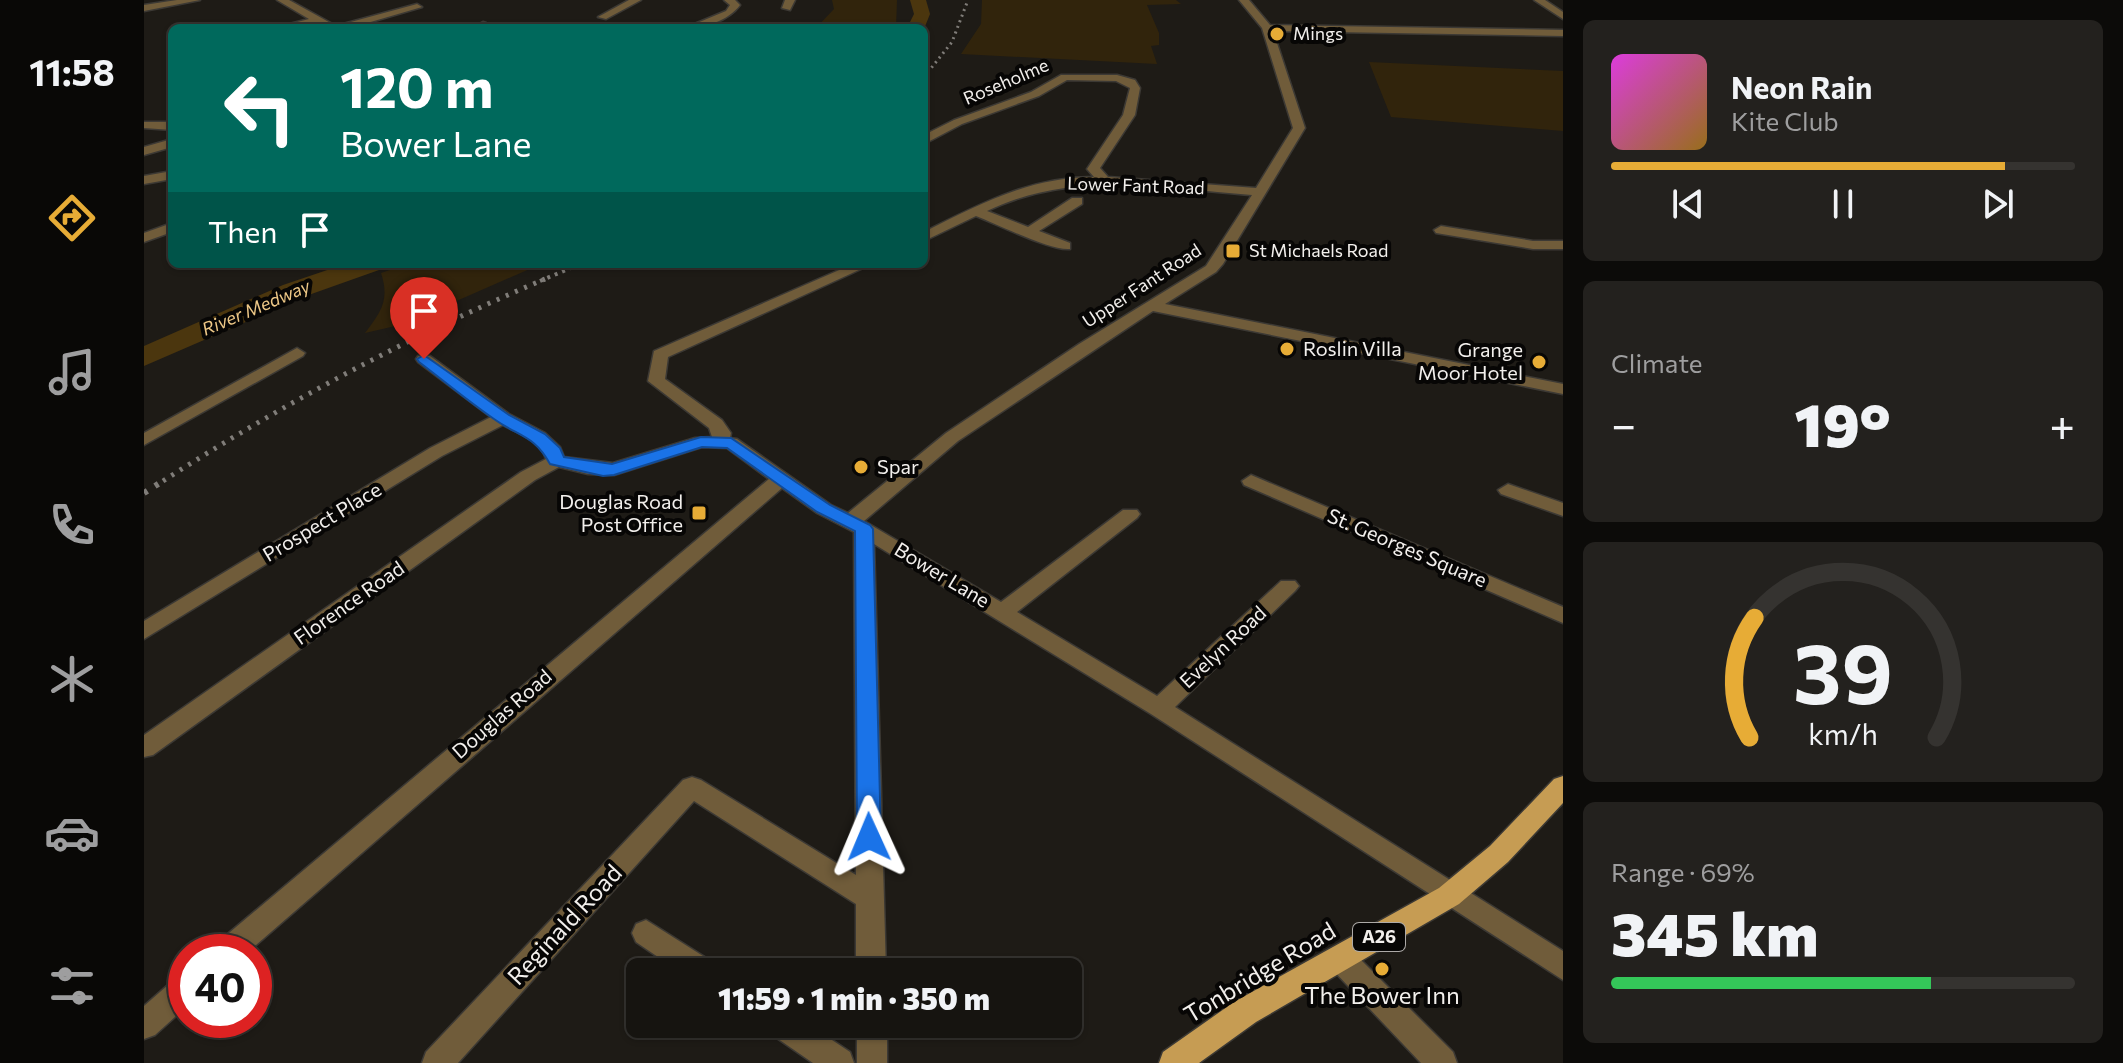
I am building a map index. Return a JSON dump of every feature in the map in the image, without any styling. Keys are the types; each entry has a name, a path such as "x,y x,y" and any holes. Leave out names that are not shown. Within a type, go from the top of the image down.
{"main road":[{"name":"Tonbridge Road","path":"1174,1063 1245,1012 1449,896 1499,854 1563,786"}],"street":[{"path":"144,8 195,0"},
{"path":"282,0 324,24"},
{"path":"602,15 636,0"},
{"path":"703,24 729,13 735,5 730,0"},
{"name":"Upper Fant Road","path":"857,525 952,437 1211,269 1262,192 1299,128 1267,28 1244,0"},
{"path":"1539,0 1563,16"},
{"path":"356,24 422,8 404,3"},
{"path":"298,24 317,20"},
{"path":"1267,28 1563,33"},
{"name":"Roseholme","path":"928,138 958,122 1035,94 1065,77 1125,80 1135,88 1129,115 1093,169 1100,180 1106,182"},
{"path":"144,125 168,126"},
{"path":"144,151 168,144"},
{"path":"145,170 168,178"},
{"name":"Lower Fant Road","path":"928,235 1039,186 1106,182 1262,192"},
{"path":"1027,233 1077,201"},
{"path":"978,212 1065,246"},
{"path":"144,238 168,229"},
{"path":"1441,230 1533,245 1563,245"},
{"path":"424,359 503,418 539,437 554,451 556,461 603,470 614,469 679,448 721,441 722,433 716,424 656,381 660,354 856,268"},
{"path":"1150,306 1563,389"},
{"path":"144,440 297,353"},
{"name":"Prospect Place","path":"144,631 436,452 503,418"},
{"name":"Bower Lane","path":"721,441 739,446 824,509 857,525 1159,708 1563,967"},
{"name":"Florence Road","path":"144,748 528,476 556,461"},
{"name":"Douglas Road","path":"248,934 725,523 781,479"},
{"name":"St. Georges Square","path":"1251,481 1563,616"},
{"path":"1508,490 1563,510"},
{"path":"1003,612 1130,514"},
{"path":"857,525 871,958"},
{"name":"Evelyn Road","path":"1159,708 1288,586"},
{"name":"Reginald Road","path":"437,1063 692,787 871,899"},
{"path":"646,933 683,958"},
{"path":"1341,959 1442,1063"},
{"path":"144,1025 168,1004"},
{"path":"802,1038 839,1063"},
{"path":"872,1038 872,1063"}],"shaded area":[{"path":"832,0 897,0 896,24 820,24 834,9"},
{"path":"982,0 1176,0 1181,4 1147,5 1159,33 1159,45 1151,46 1157,64 961,54 981,24"},
{"path":"1369,62 1563,71 1563,131 1391,117"},
{"path":"396,268 532,268 404,324 365,333 376,319 384,298 381,273"}],"waterway":[{"name":"River Medway","path":"918,0 922,14 918,24"},
{"name":"River Medway","path":"144,357 293,291 359,268"}],"railway":[{"path":"928,72 952,42 968,0"},
{"path":"540,281 571,268"},
{"path":"163,481 255,424 350,372 446,323 545,279"},
{"path":"144,493 166,479"}],"place":[{"name":"Mings","path":"1277,34"},
{"name":"St Michaels Road","path":"1233,251"},
{"name":"Roslin Villa","path":"1287,349"},
{"name":"Grange Moor Hotel","path":"1539,362"},
{"name":"Spar","path":"861,467"},
{"name":"Douglas Road Post Office","path":"699,513"},
{"name":"The Bower Inn","path":"1382,969"}],"route":[{"path":"424,359 503,418 539,437 554,451 556,461 588,468 614,469 701,442 731,443 824,509 864,529 869,837"}]}
